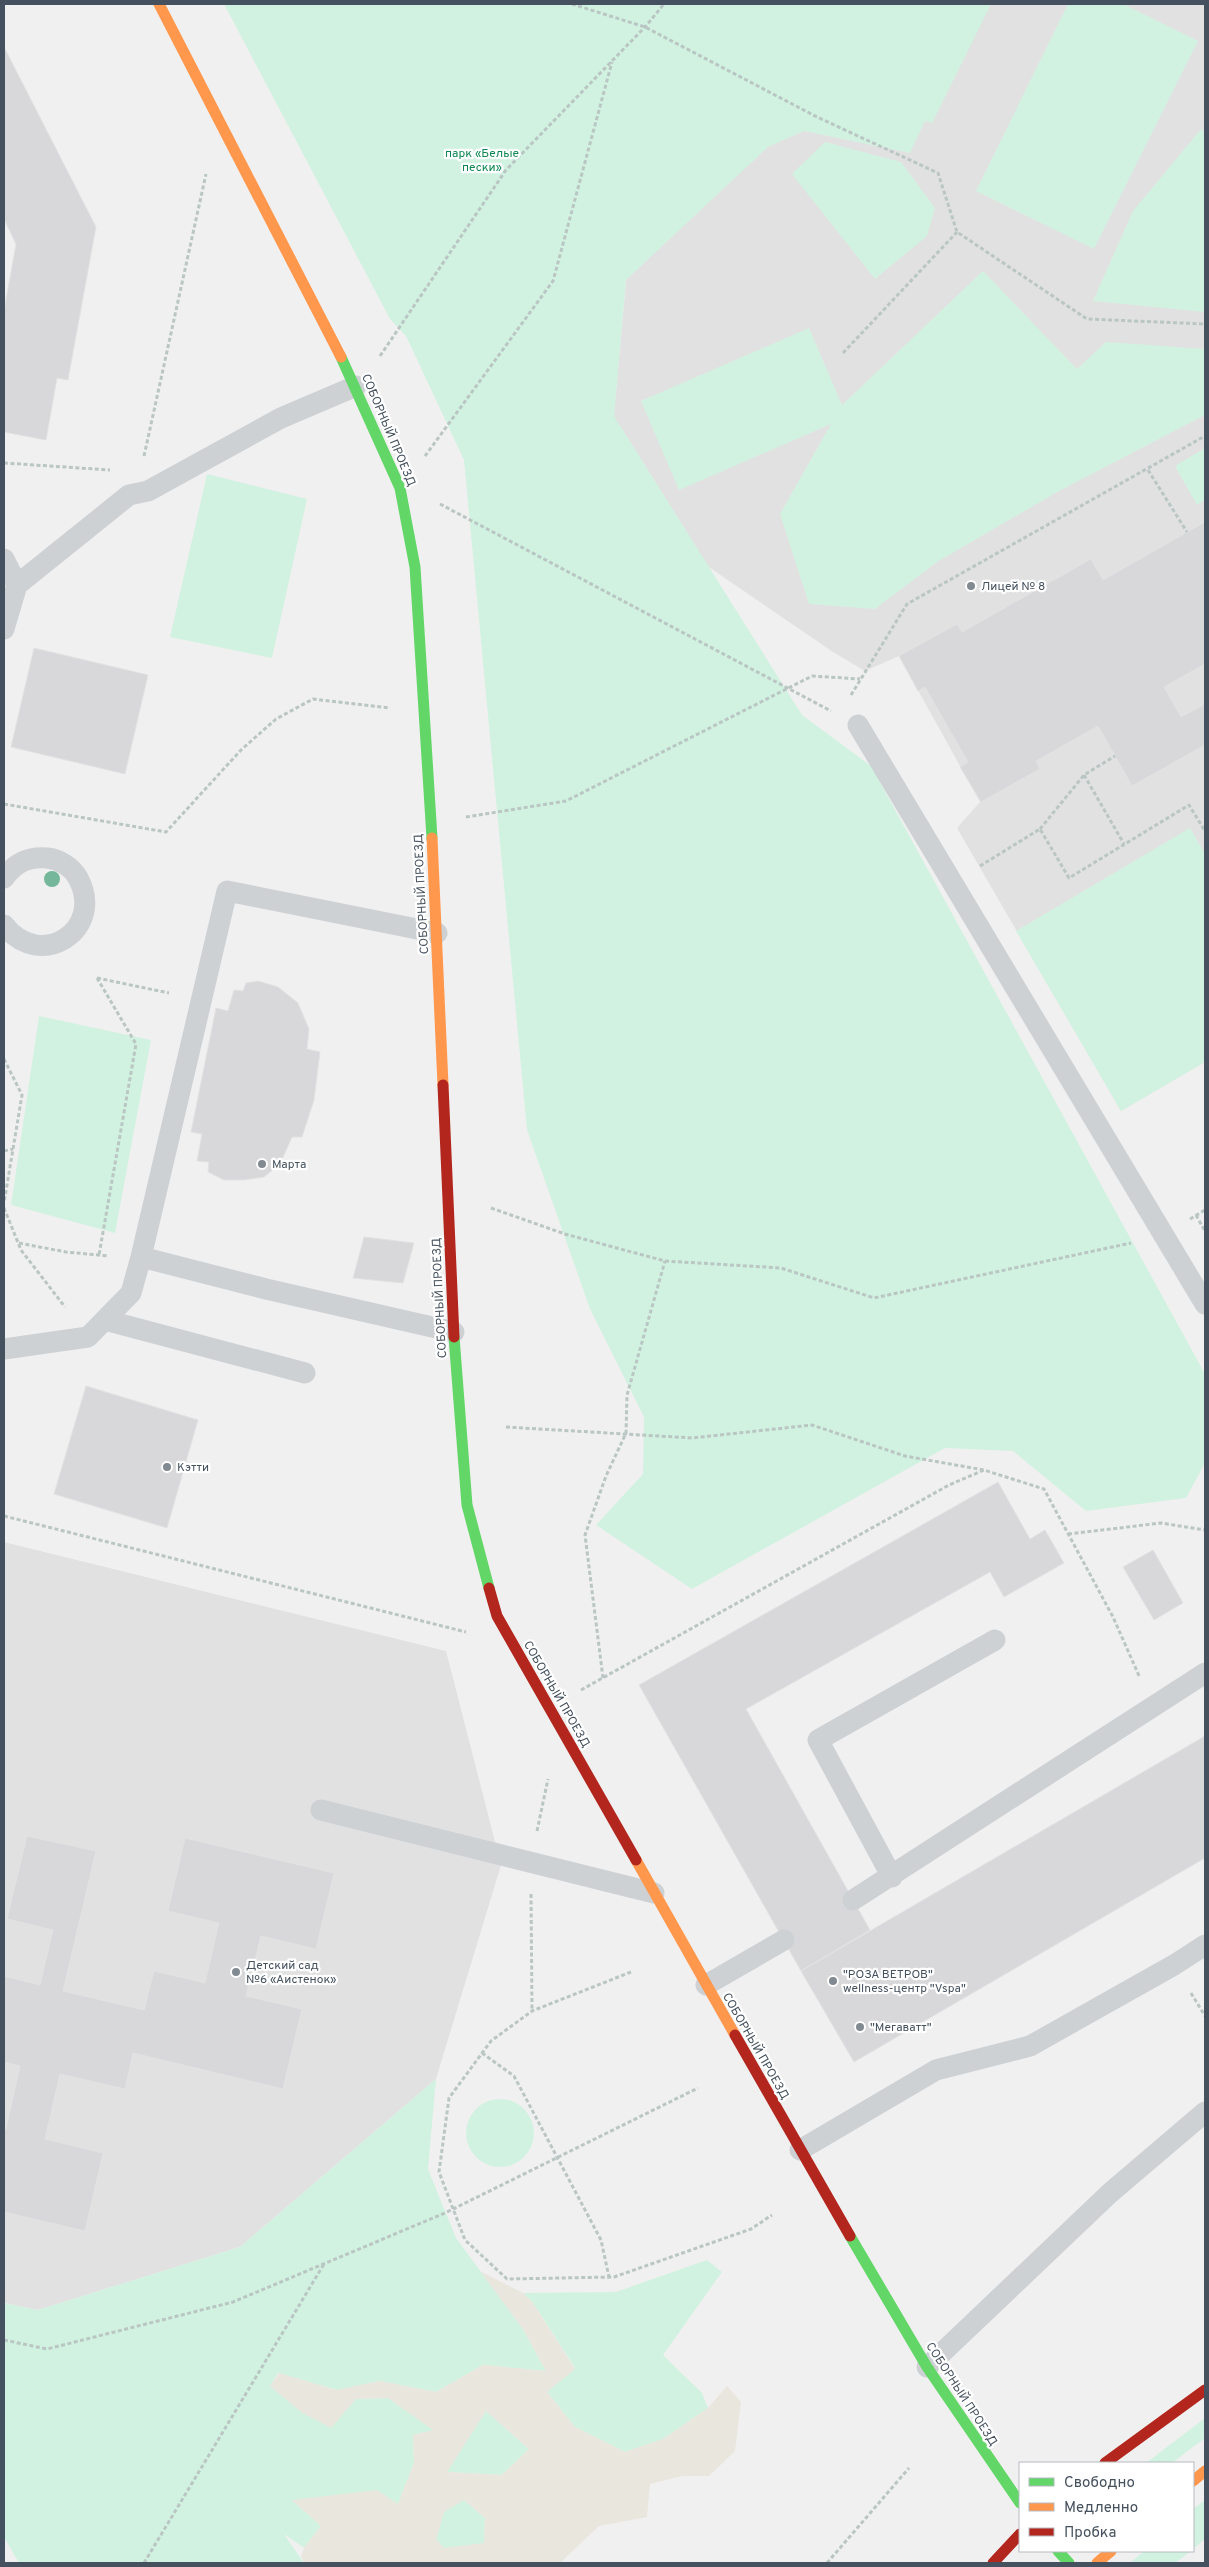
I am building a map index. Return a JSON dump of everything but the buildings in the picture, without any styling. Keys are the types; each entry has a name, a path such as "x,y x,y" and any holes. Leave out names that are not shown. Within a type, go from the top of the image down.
{"street":[{"name":"СОБОРНЫЙ ПРОЕЗД","path":"159,4 356,386 400,488 415,567 437,934 454,1332 467,1505 497,1616 800,2150 927,2367 1019,2502"},
{"path":"1106,2462 1205,2390"},
{"path":"1194,2480 1205,2471"},
{"path":"994,2563 1019,2535"},
{"path":"1059,2552 1069,2563"},
{"path":"1097,2563 1110,2552"}],"lane":[{"path":"4,629 17,585 129,495 148,491 281,418 356,386"},
{"path":"4,559 17,585"},
{"path":"858,725 1205,1304"},
{"path":"4,878 11,868 24,860 37,857 52,858 65,864 76,874 83,887 86,901 83,916 76,929 65,939 51,945 37,946 22,942 6,930"},
{"path":"4,1349 88,1337 131,1293 143,1258 227,891 437,934"},
{"path":"143,1258 266,1289 454,1332"},
{"path":"105,1320 305,1374"},
{"path":"892,1877 818,1740 995,1640"},
{"path":"853,1900 892,1877 1205,1673"},
{"path":"321,1810 654,1893"},
{"path":"706,1985 784,1940"},
{"path":"800,2150 936,2070 1030,2046 1174,1965 1205,1945"},
{"path":"927,2367 1110,2193 1205,2112"}],"path":[{"path":"572,4 645,27 817,117 938,173 957,232 1087,319 1205,324"},
{"path":"356,386 378,359 506,170 645,27 664,4"},
{"path":"400,488 552,281 612,61"},
{"path":"144,460 208,166"},
{"path":"843,353 957,232"},
{"path":"839,715 907,604 1148,470 1205,436"},
{"path":"4,463 88,467 116,471"},
{"path":"1148,470 1187,532"},
{"path":"440,504 858,725"},
{"path":"431,823 566,801 790,689 812,676 860,679"},
{"path":"4,804 166,832 241,750 276,719 313,699 424,711"},
{"path":"979,866 1040,829 1084,775 1115,756"},
{"path":"1084,775 1124,844"},
{"path":"1040,829 1068,878 1189,805 1205,831"},
{"path":"99,1255 136,1044 96,978 202,1001"},
{"path":"4,1059 22,1095 4,1202"},
{"path":"4,1151 13,1149"},
{"path":"4,1208 21,1250 88,1337"},
{"path":"491,1208 565,1234 665,1261 781,1268 874,1298 1164,1235 1205,1210"},
{"path":"1196,1215 1205,1231"},
{"path":"19,1243 66,1252 143,1258"},
{"path":"603,1678 585,1534 606,1476 626,1434 627,1395 665,1261"},
{"path":"506,1427 692,1438 812,1425 905,1456 984,1470 1044,1489 1113,1617 1154,1707"},
{"path":"581,1690 949,1485 984,1470"},
{"path":"4,1516 468,1633"},
{"path":"1068,1534 1161,1523 1205,1530"},
{"path":"532,2011 531,1862 550,1770"},
{"path":"631,1972 532,2011 491,2041 449,2098 439,2172 465,2240 506,2279 608,2277 751,2229 772,2215"},
{"path":"1190,1992 1205,2016"},
{"path":"482,2053 514,2076 601,2240 608,2277"},
{"path":"4,2340 47,2348 234,2302 453,2208 698,2088"},
{"path":"144,2563 324,2264"},
{"path":"826,2563 908,2468"}],"shaded area":[{"name":"Лицей № 8","path":"980,4 1205,4 1205,1062 1121,1111 957,828 980,802 899,656 865,671 833,652 640,520 611,446 643,96"},
{"name":"Детский сад №6 «Аистенок»","path":"4,1542 446,1651 501,1865 436,2079 240,2247 38,2310 4,2303"}],"green space":[{"name":"парк «Белые пески»","path":"224,4 991,4 932,123 925,121 910,153 804,131 768,147 626,280 614,416 802,715 871,766 1205,1374 1205,1463 1186,1498 1086,1511 1013,1451 945,1448 692,1589 596,1525 643,1474 644,1417 590,1309 527,1130 464,460 406,336 390,319"},
{"path":"1068,4 1123,4 1198,41 1094,249 976,191"},
{"path":"1202,128 1205,136 1205,312 1093,301 1133,211"},
{"path":"825,142 901,162 935,208 927,236 875,279 792,174"},
{"path":"983,271 1077,369 1106,342 1205,349 1205,415 1059,491 937,562 875,609 809,604 780,514 831,424 679,490 641,401 809,328 842,405"},
{"path":"1205,448 1205,500 1197,505 1175,466"},
{"path":"207,474 307,499 272,658 170,637"},
{"path":"1190,828 1205,854 1205,1062 1121,1111 1016,931"},
{"path":"39,1016 151,1040 115,1233 11,1205"},
{"path":"436,2079 428,2169 456,2238 523,2329 546,2371 483,2365 436,2392 380,2381 337,2390 278,2373 270,2386 356,2399 388,2398 434,2430 413,2435 414,2463 398,2504 293,2501 321,2526 304,2548 284,2534 304,2563 19,2563 4,2537 4,2303 38,2310 240,2247"},
{"path":"507,2099 519,2105 528,2114 534,2126 532,2146 524,2157 507,2167 493,2167 476,2157 468,2146 466,2126 476,2109 487,2101"},
{"path":"707,2260 722,2272 663,2355 702,2393 708,2408 663,2439 625,2452 575,2427 547,2392 575,2368 533,2303 523,2293 616,2292"},
{"path":"486,2411 529,2449 502,2475 446,2472"},
{"path":"1205,2418 1205,2438 1173,2462 1147,2462"},
{"path":"464,2500 485,2518 484,2544 444,2549 436,2539 444,2511"},
{"path":"1205,2500 1205,2539 1194,2548 1194,2508"},
{"path":"1143,2552 1190,2552 1175,2563 1130,2563"}],"sand":[{"path":"480,2271 523,2293 533,2303 575,2369 547,2392 575,2427 625,2452 663,2439 708,2408 727,2386 741,2402 735,2451 709,2476 682,2476 650,2484 647,2517 599,2526 560,2563 304,2563 301,2556 304,2548 321,2526 292,2500 377,2490 398,2504 414,2463 413,2435 433,2430 388,2398 356,2399 331,2428 301,2412 270,2386 279,2373 336,2390 380,2381 436,2392 483,2365 546,2371 523,2329","holes":["486,2411 529,2449 502,2475 447,2472","464,2500 485,2518 484,2543 444,2548 436,2539 444,2512"]}],"traffic: fast":[{"path":"341,357 400,488 415,567 432,838"},
{"path":"454,1337 467,1505 489,1588"},
{"path":"850,2236 927,2367 1019,2502"},
{"path":"1059,2552 1069,2563"}],"traffic: slow":[{"path":"159,4 341,357"},
{"path":"432,838 443,1085"},
{"path":"636,1860 735,2035"},
{"path":"1194,2480 1205,2471"},
{"path":"1097,2563 1110,2552"}],"traffic: jam":[{"path":"443,1085 454,1337"},
{"path":"489,1588 497,1616 636,1860"},
{"path":"735,2035 850,2236"},
{"path":"1106,2462 1205,2390"},
{"path":"993,2563 1019,2535"}],"place":[{"name":"Лицей № 8","path":"971,586"},
{"name":"Марта","path":"262,1164"},
{"name":"Кэтти","path":"167,1467"},
{"name":"Детский сад №6 «Аистенок»","path":"236,1972"},
{"name":"\"РОЗА ВЕТРОВ\" wellness-центр \"Vspa\"","path":"833,1981"},
{"name":"\"Мегаватт\"","path":"860,2027"}]}
